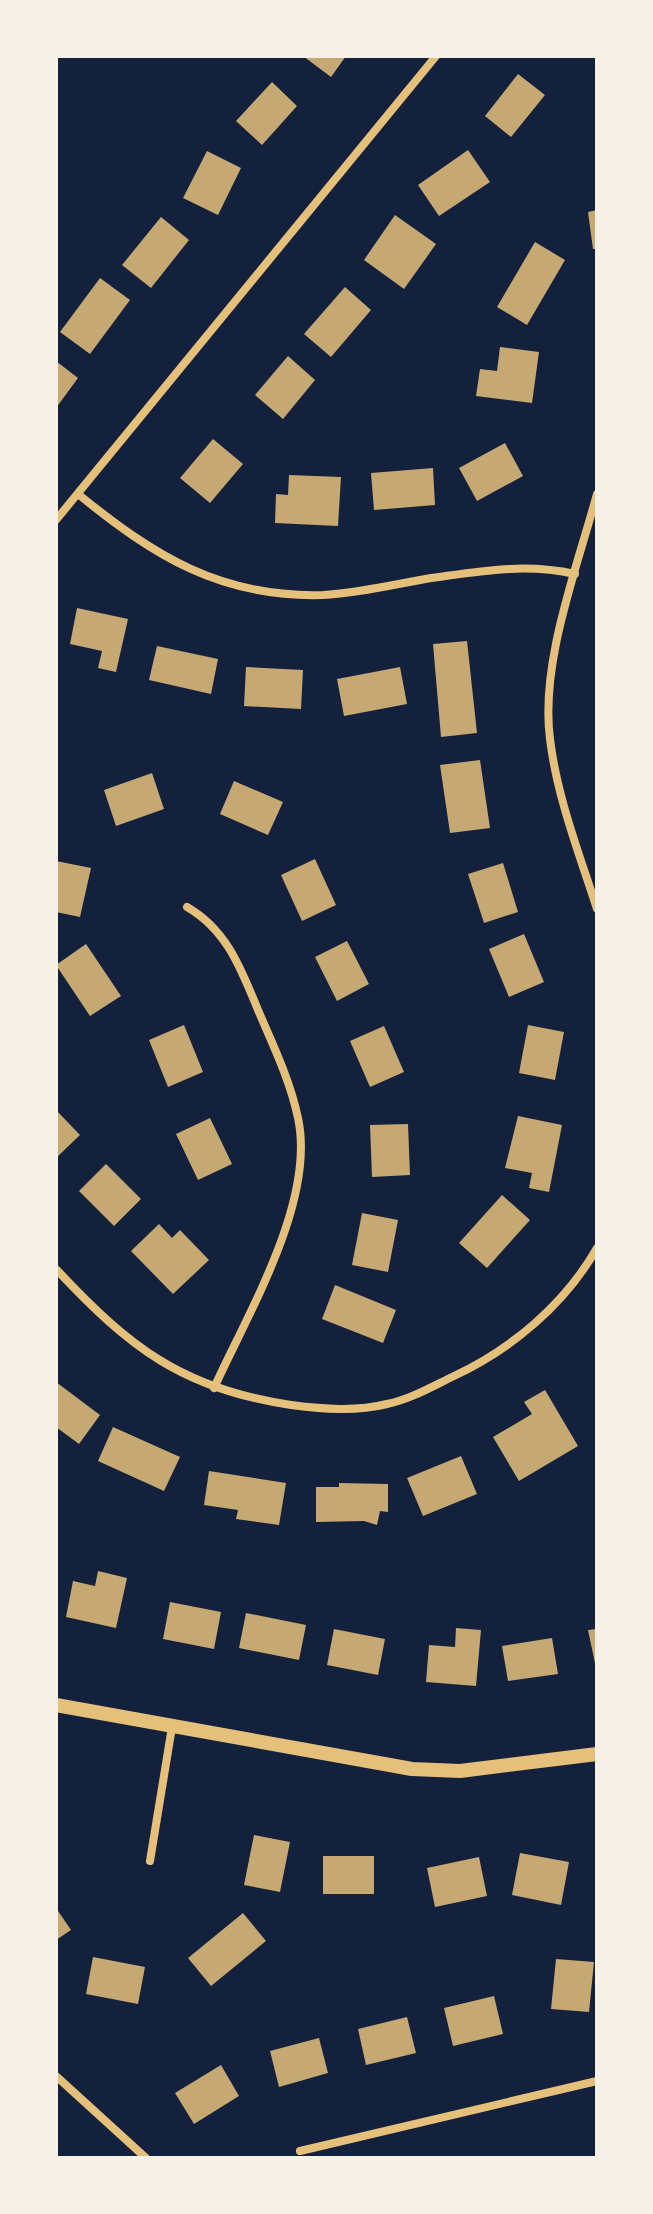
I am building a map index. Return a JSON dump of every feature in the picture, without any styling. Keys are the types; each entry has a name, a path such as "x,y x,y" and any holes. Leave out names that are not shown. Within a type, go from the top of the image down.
{"street":[{"path":"56,520 436,56"},
{"path":"78,494 159,555 199,575 253,589 325,595 509,566 542,567 575,574"},
{"path":"597,494 553,669 549,736 563,802 597,909"},
{"path":"187,907 217,931 235,955 289,1083 299,1121 302,1153 290,1218 214,1388"},
{"path":"56,1269 105,1321 130,1342 175,1371 214,1388 256,1400 322,1409 357,1410 407,1398 481,1364 518,1338 574,1282 596,1251"},
{"path":"56,1705 412,1769 460,1771 597,1754"},
{"path":"150,1861 172,1727"},
{"path":"56,2076 146,2158"},
{"path":"300,2151 597,2081"}],"building":[{"path":"303,56 346,56 331,77"},
{"path":"518,74 545,95 511,137 485,116"},
{"path":"272,82 297,106 262,145 236,121"},
{"path":"468,150 490,182 439,216 418,185"},
{"path":"207,151 241,168 218,215 183,198"},
{"path":"597,210 597,249 593,249 588,212"},
{"path":"395,215 436,244 404,289 364,260"},
{"path":"161,217 189,240 151,288 122,265"},
{"path":"535,242 565,260 527,325 497,307"},
{"path":"100,278 130,300 90,354 60,332"},
{"path":"345,287 371,310 331,357 304,334"},
{"path":"500,347 539,352 532,403 476,396 480,369 497,371"},
{"path":"288,356 315,380 283,419 255,395"},
{"path":"56,361 78,378 56,408"},
{"path":"213,439 243,464 210,503 180,478"},
{"path":"505,443 523,476 477,501 459,468"},
{"path":"433,468 435,505 374,510 371,473"},
{"path":"289,475 341,477 338,526 275,523 276,494 288,495"},
{"path":"77,608 128,619 116,672 98,668 102,651 70,644"},
{"path":"467,641 477,733 441,737 433,644"},
{"path":"157,646 218,659 211,694 149,680"},
{"path":"246,667 303,670 301,709 244,706"},
{"path":"400,667 407,704 344,716 337,679"},
{"path":"480,760 490,828 450,833 440,765"},
{"path":"152,773 164,809 116,826 104,790"},
{"path":"234,781 283,802 268,835 220,814"},
{"path":"315,859 336,905 302,921 281,875"},
{"path":"56,861 91,868 80,917 56,912"},
{"path":"503,863 518,912 484,923 468,874"},
{"path":"524,934 544,982 509,997 489,949"},
{"path":"347,941 369,984 337,1001 315,957"},
{"path":"86,944 121,996 90,1016 56,965"},
{"path":"184,1025 203,1072 168,1087 149,1040"},
{"path":"528,1025 564,1032 555,1080 519,1073"},
{"path":"384,1026 404,1072 370,1087 350,1041"},
{"path":"56,1110 80,1135 56,1158"},
{"path":"518,1116 562,1125 549,1192 529,1188 532,1173 505,1168"},
{"path":"210,1118 232,1164 198,1180 176,1134"},
{"path":"408,1124 410,1175 372,1177 370,1125"},
{"path":"106,1164 141,1199 114,1226 79,1191"},
{"path":"502,1195 530,1220 487,1268 459,1243"},
{"path":"362,1213 398,1220 388,1272 352,1265"},
{"path":"159,1224 172,1238 180,1230 209,1260 173,1294 131,1251"},
{"path":"335,1285 396,1310 383,1343 322,1319"},
{"path":"56,1382 100,1415 79,1444 56,1427"},
{"path":"545,1390 578,1446 519,1481 493,1437 532,1414 524,1402"},
{"path":"113,1427 180,1457 164,1491 98,1461"},
{"path":"461,1456 477,1494 423,1516 407,1478"},
{"path":"209,1471 286,1483 279,1525 236,1519 238,1510 204,1505"},
{"path":"339,1483 388,1484 388,1512 380,1511 377,1525 364,1521 316,1522 316,1487 339,1487"},
{"path":"98,1571 127,1578 116,1628 66,1617 73,1581 95,1586"},
{"path":"170,1602 221,1612 214,1649 163,1639"},
{"path":"246,1613 306,1625 299,1660 239,1648"},
{"path":"456,1628 481,1630 476,1686 426,1682 429,1645 455,1647"},
{"path":"334,1629 385,1639 378,1675 327,1665"},
{"path":"597,1629 597,1667 596,1668 588,1630"},
{"path":"552,1638 558,1674 508,1681 502,1646"},
{"path":"254,1835 290,1842 280,1892 244,1885"},
{"path":"520,1853 569,1862 561,1905 512,1895"},
{"path":"323,1856 374,1856 374,1894 323,1894"},
{"path":"479,1857 487,1896 435,1907 427,1868"},
{"path":"56,1908 71,1930 56,1940"},
{"path":"243,1913 266,1941 211,1986 188,1958"},
{"path":"93,1957 145,1967 138,2004 86,1994"},
{"path":"556,1959 594,1962 589,2012 551,2009"},
{"path":"494,1996 503,2034 453,2046 444,2008"},
{"path":"407,2017 416,2053 366,2065 358,2029"},
{"path":"319,2038 328,2073 279,2087 270,2051"},
{"path":"221,2065 239,2096 194,2124 175,2093"}]}
